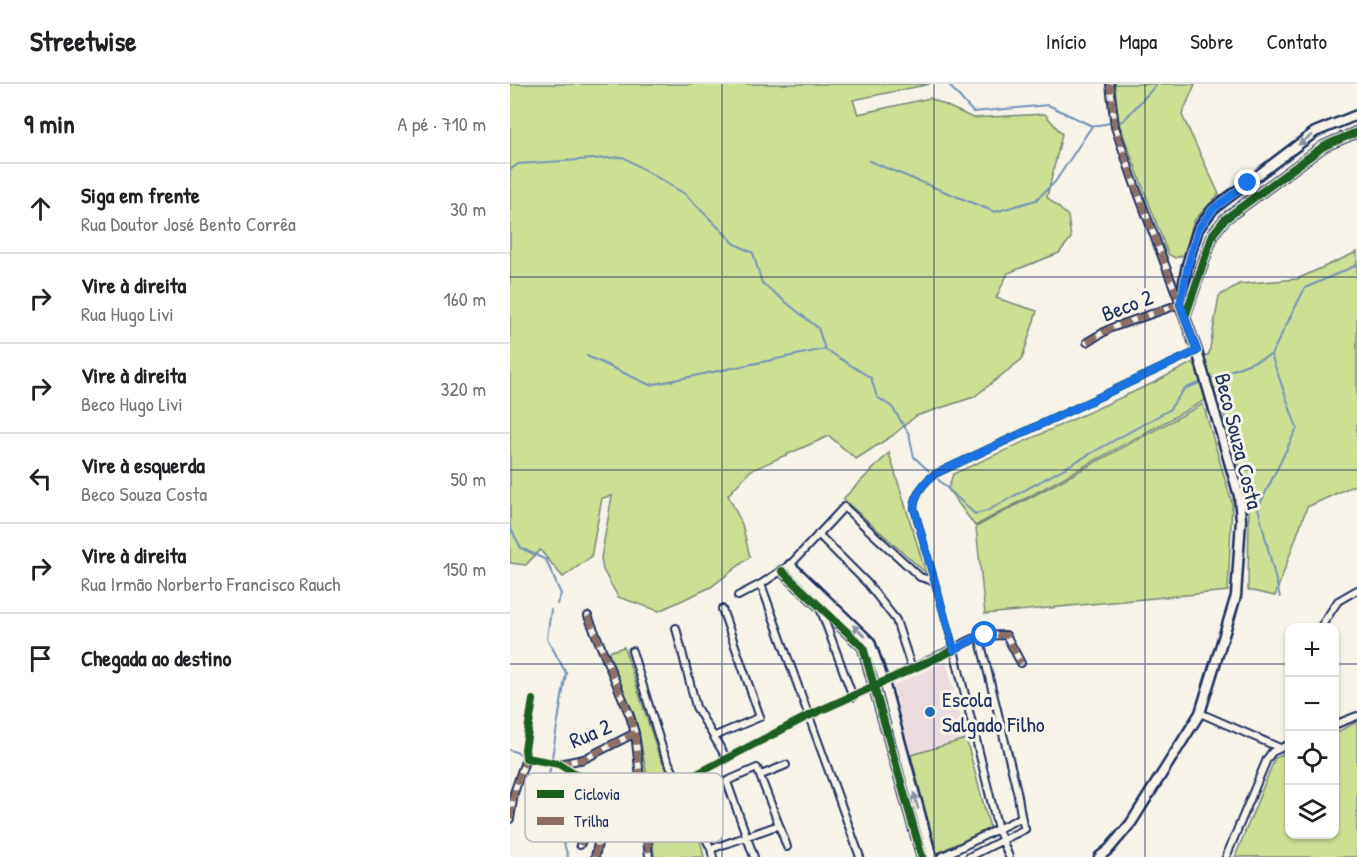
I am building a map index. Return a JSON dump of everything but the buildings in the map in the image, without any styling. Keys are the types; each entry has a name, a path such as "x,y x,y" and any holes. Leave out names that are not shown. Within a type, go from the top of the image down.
{"street":[{"name":"Beco Souza Costa","path":"1099,857 1131,823 1200,713 1236,596 1241,520 1239,496 1197,351 1115,127 1110,84"},
{"path":"1180,304 1198,229 1213,209 1315,132 1357,115"},
{"path":"1185,317 1213,234 1225,219 1324,146 1357,132"},
{"name":"Beco 2","path":"1087,342 1111,328 1180,304"},
{"path":"1009,857 998,829 954,650 914,508 917,494 928,479 935,474 1197,351"},
{"path":"738,596 782,572 844,507 920,576 933,581"},
{"path":"818,534 867,583 897,621 912,669"},
{"path":"790,565 869,640 922,857"},
{"path":"782,572 862,646 880,684 932,857"},
{"path":"761,584 860,857"},
{"path":"1323,623 1338,601 1357,590"},
{"path":"820,607 853,696"},
{"path":"715,736 760,717 722,609"},
{"path":"588,616 630,716 635,733 640,773"},
{"path":"676,628 696,707 727,759"},
{"path":"700,773 808,716 954,650 979,636 1006,635 1021,663"},
{"path":"969,857 1024,829 1020,818 1017,791 979,636"},
{"path":"632,651 663,751 675,773"},
{"path":"510,819 514,793 525,758 533,700"},
{"path":"1200,713 1280,748"},
{"path":"1339,723 1357,716"},
{"name":"Rua 2","path":"559,764 584,759 635,733"},
{"path":"1226,857 1266,759 1285,746"},
{"path":"525,758 559,764 574,773"},
{"path":"761,775 786,765"},
{"path":"754,857 727,781 755,768 761,775 787,847"},
{"path":"941,857 1020,818"},
{"path":"711,849 780,825"},
{"path":"595,857 598,842"},
{"path":"647,842 649,857"},
{"path":"708,842 712,857"}],"shaded area":[{"name":"Escola Salgado Filho","path":"946,661 966,739 911,755 893,686"}],"green space":[{"path":"510,84 930,84 853,100 858,114 930,98 973,118 1045,114 1062,134 1047,197 1068,216 1071,238 1059,253 1008,273 996,298 1037,311 1022,359 974,397 916,416 892,436 856,459 829,436 750,471 728,495 742,524 750,557 711,587 659,611 618,597 603,570 601,558 612,496 602,498 591,557 563,577 540,550 526,565 510,563"},
{"path":"1113,84 1195,84 1182,115 1219,194 1194,221 1184,255 1175,258 1168,254 1117,118"},
{"path":"1357,252 1357,484 1307,507 1275,596 1248,590 1249,500 1218,393 975,526 948,489 953,474 1153,383 1209,354 1219,296 1239,284 1297,279"},
{"path":"1203,404 1232,503 1228,591 985,614 976,527"},
{"path":"889,453 926,573 843,499"},
{"path":"624,647 658,753 668,773 646,773 639,732 608,652"},
{"path":"1357,722 1357,857 1235,857 1275,758 1285,754 1285,839 1339,839 1339,731"},
{"path":"966,739 990,828 935,854 911,755"},
{"path":"653,842 700,842 704,857 654,857"}],"waterway":[{"path":"948,84 973,112 1048,105 1092,126 1123,121 1157,84"},
{"path":"869,161 995,212 1036,200 1055,182 1092,126"},
{"path":"510,170 518,164 623,157 685,194 735,244 753,253 762,283 818,328 825,349 871,378 877,397 892,407 909,434 914,457 975,514 987,511 1169,410 1184,389 1202,382"},
{"path":"1207,380 1271,355 1305,288 1357,265"},
{"path":"587,356 650,385 825,349"},
{"path":"1271,355 1297,428 1258,508 1280,597"},
{"path":"510,527 521,548 546,560 561,594 557,604"},
{"path":"549,773 566,673 547,638 551,610"},
{"path":"510,750 524,755"},
{"path":"564,842 568,857"}],"marked path":[{"path":"1087,342 1111,328 1180,304 1115,127 1110,84"},
{"path":"588,616 630,716 635,733 640,773"},
{"path":"979,636 1006,635 1021,663"},
{"path":"559,764 584,759 635,733"},
{"path":"510,819 514,793 526,758"},
{"path":"595,857 598,842"},
{"path":"647,842 649,857"}],"cycle path":[{"path":"1185,317 1213,234 1225,219 1324,146 1357,132"},
{"path":"699,773 808,716 954,650 914,508 920,489 935,474 1197,351 1180,304"},
{"path":"782,571 863,647 922,857"},
{"path":"533,700 525,749 526,758 559,764 574,773"}],"place":[{"name":"Escola Salgado Filho","path":"930,712"}],"route":[{"path":"985,635 954,650 914,508 917,494 928,479 935,474 1197,351 1180,304 1198,229 1213,209 1248,183"}]}
